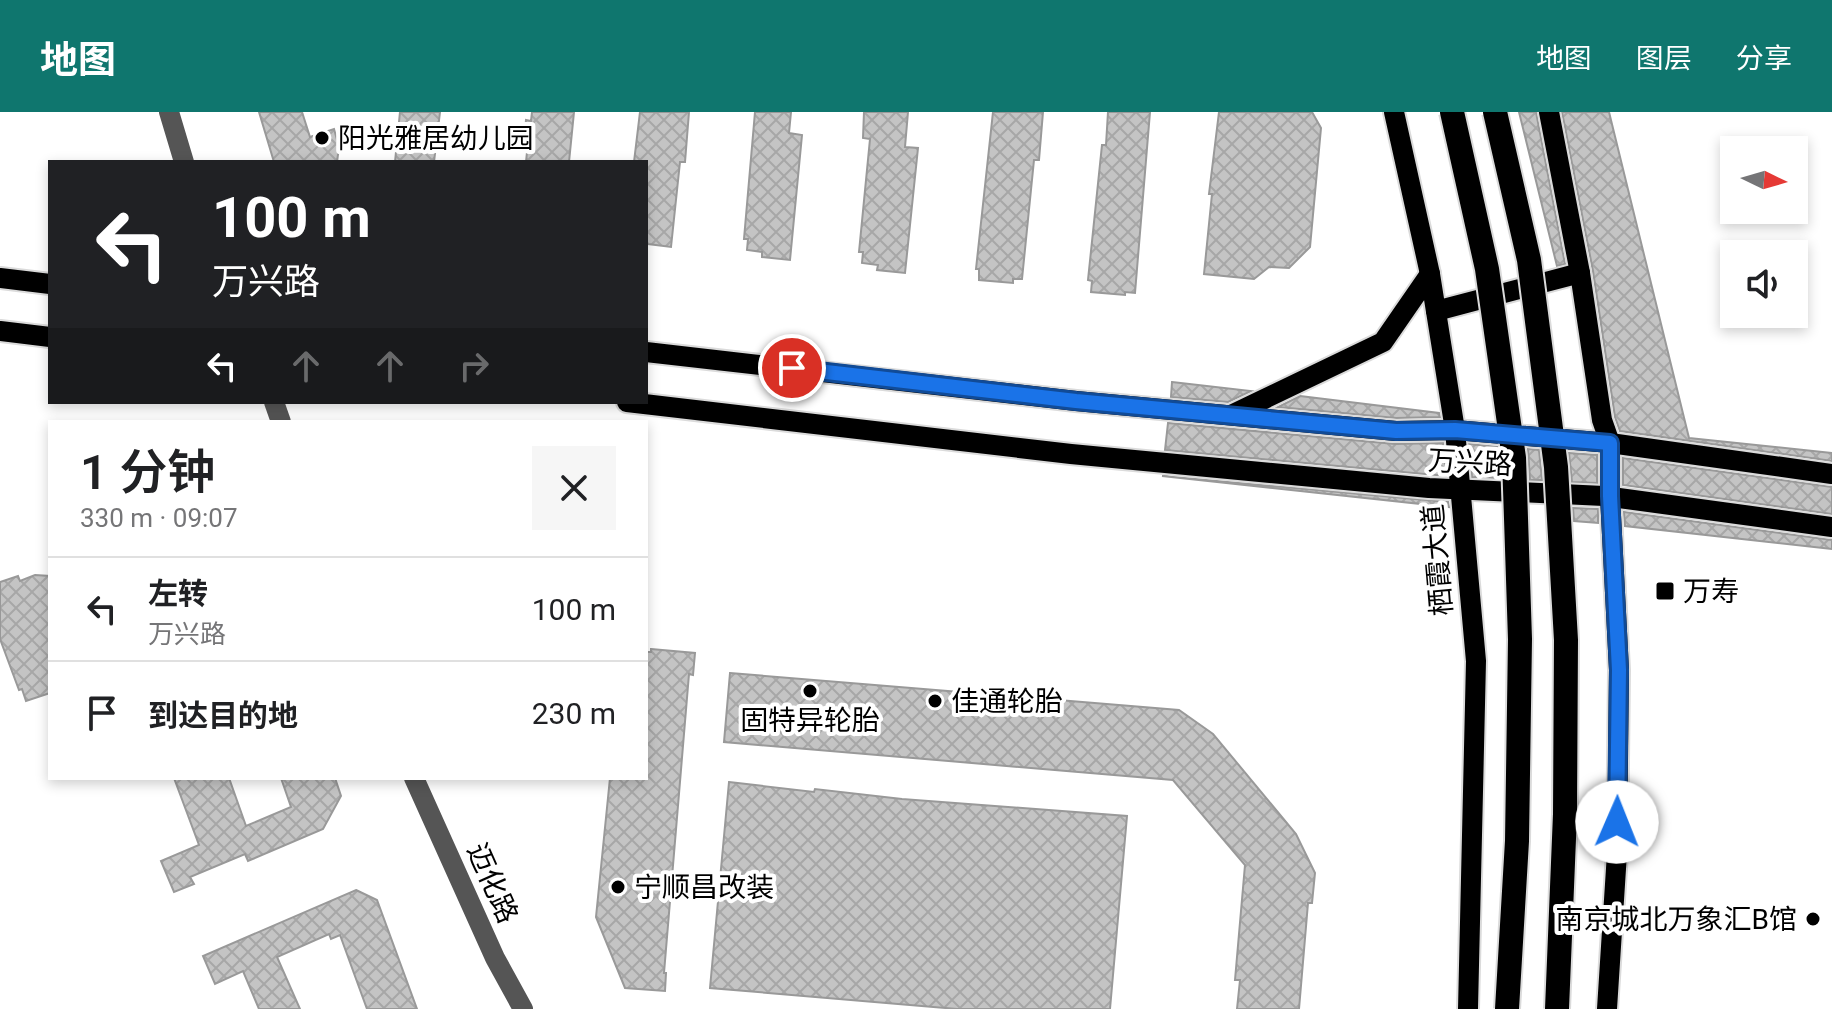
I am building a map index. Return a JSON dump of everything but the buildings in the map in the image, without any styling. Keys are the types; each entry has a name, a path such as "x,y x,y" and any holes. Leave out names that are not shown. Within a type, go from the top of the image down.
{"highway":[{"path":"1452,112 1487,269 1514,458 1520,639 1517,841 1507,1009"},
{"path":"1495,112 1529,260 1556,467 1566,640 1565,814 1557,1009"}],"main road":[{"name":"栖霞大道","path":"1394,112 1430,274 1455,430 1476,661 1468,1009"},
{"path":"1549,112 1580,273 1602,420 1610,443 1619,685 1617,853 1607,1009"},
{"path":"1436,311 1580,273"},
{"path":"1231,415 1383,342 1430,274"},
{"path":"0,278 48,284"},
{"path":"0,331 48,337"},
{"name":"万兴路","path":"648,352 1076,401 1396,431 1455,430 1610,443 1832,474"},
{"name":"万兴路","path":"644,404 1071,454 1461,491 1610,496 1832,527"}],"street":[{"path":"169,112 183,160"},
{"name":"迈化路","path":"415,780 495,958 523,1009"}],"place":[{"name":"阳光雅居幼儿园","path":"322,138"},
{"name":"万寿","path":"1665,591"},
{"name":"固特异轮胎","path":"810,691"},
{"name":"佳通轮胎","path":"935,701"},
{"name":"宁顺昌改装","path":"618,887"},
{"name":"南京城北万象汇B馆","path":"1813,919"}],"route":[{"path":"792,368 1076,401 1396,431 1455,430 1610,443 1619,670 1617,822"}]}
